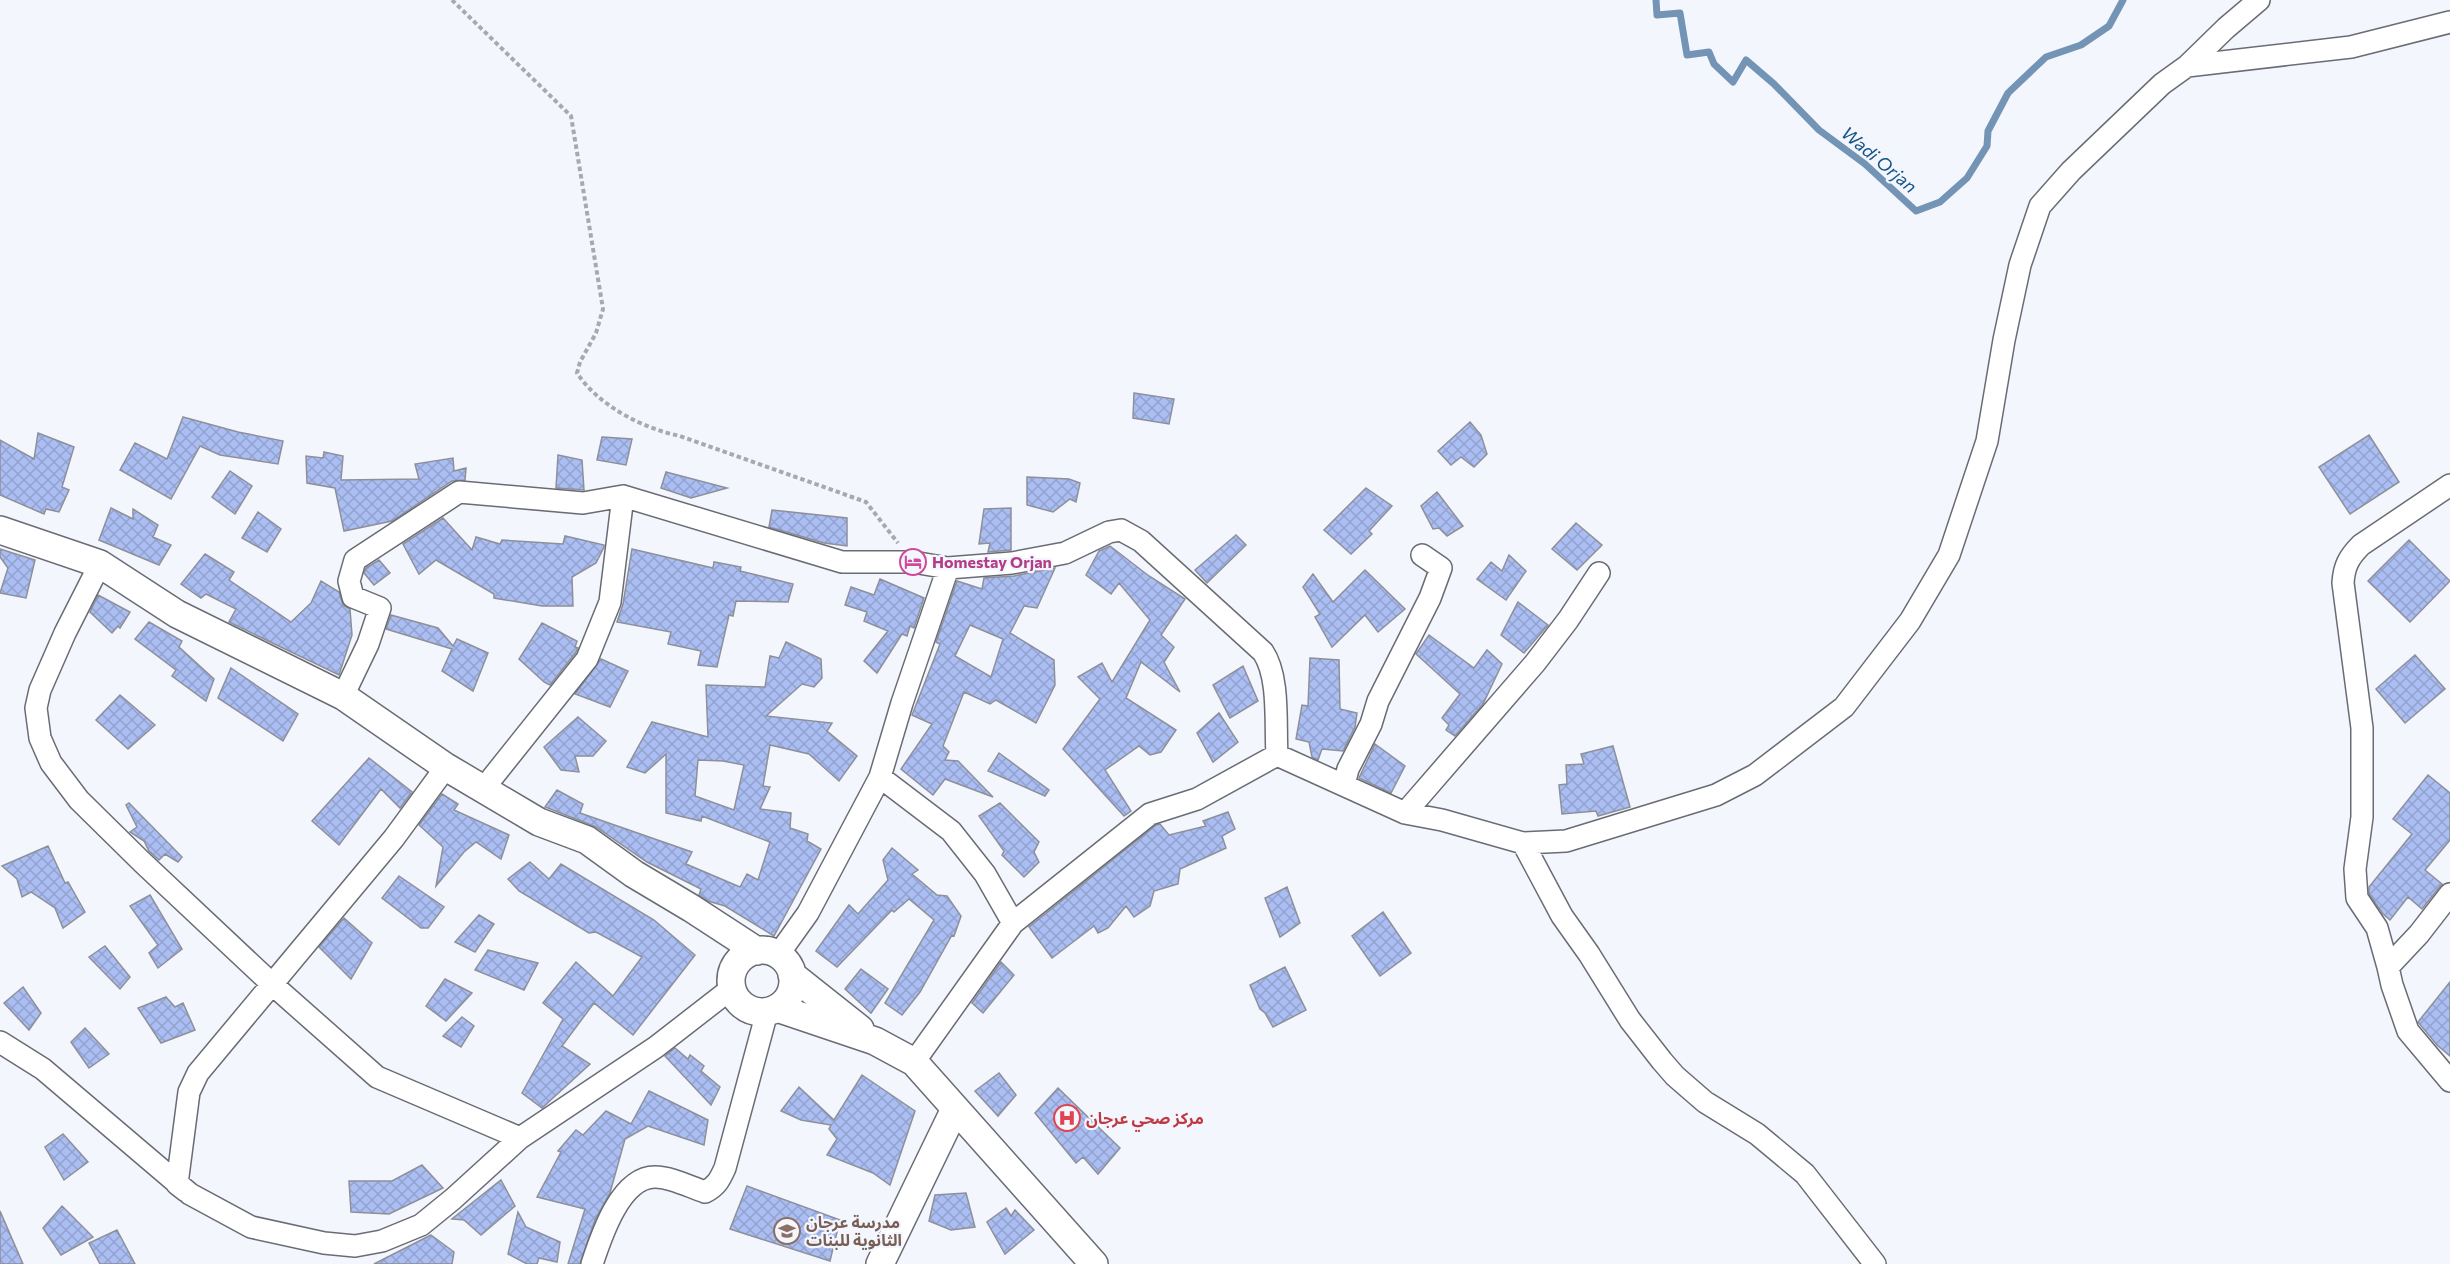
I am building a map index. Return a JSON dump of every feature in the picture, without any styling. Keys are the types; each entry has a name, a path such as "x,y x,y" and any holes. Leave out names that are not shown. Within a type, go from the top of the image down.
{"street":[{"path":"1276,755 1405,813 1442,820 1523,843 1566,841 1716,795 1755,775 1844,706 1910,621 1949,555 1987,441 2004,340 2020,265 2040,206 2071,171 2162,84 2187,66 2259,0"},
{"path":"2187,66 2351,47 2450,22"},
{"path":"2450,485 2361,545 2349,557 2343,583 2362,728 2362,817 2355,869 2357,898 2376,928 2408,1031 2450,1081"},
{"path":"343,696 368,644 380,608 353,597 349,581 355,560 459,492 584,503 623,496 842,562 914,562 948,568 1012,562 1065,553 1109,532 1121,530 1141,541 1263,652 1270,662 1274,680 1276,755"},
{"path":"484,788 587,659 610,602 623,496"},
{"path":"0,530 100,564 177,614 343,696 446,767 539,822 587,840 633,874 776,960 875,1041 914,1062 1094,1264"},
{"path":"1344,785 1348,769 1371,724 1377,701 1430,597 1441,568 1422,555"},
{"path":"100,564 65,633 40,690 36,708 40,738 51,763 80,800 273,985 377,1077 520,1138"},
{"path":"776,960 808,913 880,777 902,703 948,568"},
{"path":"1405,813 1535,663 1568,620 1599,573"},
{"path":"914,1062 1013,923 1150,814 1197,799 1276,755"},
{"path":"446,767 394,838 198,1073 189,1092 177,1184 190,1194 251,1227 324,1243 355,1246 382,1241 421,1225 520,1138 656,1047 732,988"},
{"path":"880,777 951,831 985,874 1013,923"},
{"path":"1523,843 1562,916 1589,954 1630,1020 1662,1061 1675,1076 1705,1102 1757,1134 1805,1174 1875,1264"},
{"path":"2388,967 2419,934 2450,894"},
{"path":"776,960 739,960 734,968 732,988 736,998 745,1007 755,1011 772,1010 875,1041"},
{"path":"592,1264 606,1225 619,1202 636,1184 656,1177 705,1192 718,1182 725,1168 772,1010 787,1000 792,988 776,960"},
{"path":"0,1042 42,1069 190,1194"},
{"path":"880,1264 955,1110"}],"path":[{"path":"452,0 572,116 603,309 596,333 580,362 577,374 587,388 611,407 658,431 680,436 866,502 914,562"}],"building":[{"path":"1134,393 1174,399 1169,424 1133,418"},
{"path":"183,417 283,441 278,464 220,455 200,446 171,499 120,470 135,443 167,459"},
{"path":"1470,422 1481,435 1487,454 1474,467 1461,457 1451,465 1438,451"},
{"path":"38,433 74,447 62,487 69,490 59,512 46,509 44,514 0,495 0,440 34,459"},
{"path":"2369,435 2399,482 2350,514 2319,467"},
{"path":"602,437 632,439 626,465 597,460"},
{"path":"324,452 343,456 341,480 419,479 415,464 453,458 454,471 466,468 465,480 452,481 392,521 344,531 335,488 307,483 306,456 323,458"},
{"path":"558,455 582,460 584,490 556,488"},
{"path":"230,471 252,486 235,514 212,497"},
{"path":"666,472 727,488 691,498 661,488"},
{"path":"1027,477 1069,479 1080,483 1076,502 1070,499 1053,512 1027,505"},
{"path":"1366,488 1392,506 1369,531 1372,534 1351,554 1324,530"},
{"path":"1437,492 1463,526 1447,536 1439,528 1433,529 1421,506"},
{"path":"111,508 133,519 133,509 158,525 153,537 171,545 159,565 99,540"},
{"path":"1011,508 1011,550 988,552 990,543 979,544 984,509"},
{"path":"772,510 847,518 847,546 824,543 769,527"},
{"path":"258,512 281,529 267,552 242,538"},
{"path":"443,518 472,550 476,537 500,544 502,540 563,544 565,536 604,545 604,547 596,563 572,577 573,606 542,606 494,598 494,594 436,560 419,574 403,544"},
{"path":"1576,523 1602,545 1577,570 1552,549"},
{"path":"1236,535 1246,545 1207,583 1195,570"},
{"path":"2409,540 2450,581 2410,622 2368,581"},
{"path":"1110,546 1149,576 1185,599 1161,635 1174,647 1164,662 1180,692 1141,662 1126,698 1176,730 1161,752 1150,755 1139,746 1105,770 1131,811 1124,816 1063,749 1100,699 1078,677 1102,663 1112,682 1150,620 1119,583 1111,594 1086,575 1099,551"},
{"path":"0,549 35,560 26,598 0,593 8,568 0,557"},
{"path":"632,549 713,568 714,562 741,567 740,571 793,584 788,602 736,601 733,616 729,615 717,667 698,665 701,651 668,644 671,632 617,622 623,604"},
{"path":"205,554 234,572 229,580 291,622 311,603 321,581 339,592 343,605 350,609 352,635 339,675 229,622 236,609 206,594 201,598 181,584"},
{"path":"1509,555 1526,571 1506,600 1477,579 1491,562 1502,571"},
{"path":"379,560 390,573 374,585 364,573 366,568"},
{"path":"1055,568 1037,608 1024,606 1010,633 1054,660 1055,685 1036,723 996,700 990,704 964,692 943,746 949,752 945,760 958,761 993,797 945,779 933,795 901,769 932,724 912,715 940,644 936,642 957,581 982,589 984,578 1014,576","holes":["970,625 1003,639 991,677 955,656"]},
{"path":"1365,570 1405,609 1378,632 1365,615 1332,647 1315,617 1320,614 1303,587 1313,574 1333,602"},
{"path":"880,579 924,598 914,628 910,626 907,636 902,634 877,673 864,661 888,631 864,621 867,612 845,605 851,587 874,595"},
{"path":"98,595 130,612 120,628 118,626 112,633 90,612"},
{"path":"1518,602 1548,625 1524,653 1501,635"},
{"path":"391,615 438,628 453,646 457,639 488,653 473,691 442,671 452,649 386,629"},
{"path":"149,622 182,641 179,647 214,679 206,701 172,676 176,670 135,639"},
{"path":"542,623 577,641 575,647 578,648 550,685 519,659"},
{"path":"1429,635 1474,668 1487,650 1502,664 1483,704 1455,736 1446,730 1449,725 1442,718 1460,694 1416,654"},
{"path":"786,642 821,659 822,678 814,687 802,684 766,716 832,723 827,731 857,756 839,781 809,754 770,745 763,786 770,787 760,809 791,813 790,828 808,834 807,841 821,849 774,936 725,906 708,901 699,895 701,889 647,862 596,827 545,807 557,790 583,804 580,813 692,852 686,864 740,887 747,874 758,880 770,842 702,816 701,821 666,813 666,754 645,773 627,767 652,722 708,737 706,685 765,687 770,656 779,658","holes":["698,760 744,765 734,810 695,796"]},
{"path":"2415,655 2445,689 2405,723 2376,689"},
{"path":"1310,658 1339,660 1340,709 1357,713 1355,727 1343,751 1322,749 1318,760 1312,757 1309,742 1296,739 1302,705 1308,706"},
{"path":"601,659 628,671 610,707 575,694"},
{"path":"1243,666 1258,701 1230,718 1213,685"},
{"path":"231,668 298,714 283,741 218,698"},
{"path":"120,695 155,725 128,749 96,720"},
{"path":"1219,713 1238,742 1213,762 1197,733"},
{"path":"578,717 606,741 593,756 575,756 579,772 561,770 544,747"},
{"path":"1375,744 1405,766 1391,793 1359,778"},
{"path":"1613,746 1630,807 1598,816 1596,811 1562,814 1559,785 1567,784 1566,765 1584,764 1581,754"},
{"path":"999,753 1049,790 1045,796 988,771"},
{"path":"369,758 412,792 400,808 381,789 339,845 312,821"},
{"path":"2428,775 2450,793 2450,840 2425,870 2442,884 2422,909 2408,897 2390,920 2369,894 2369,887 2412,834 2393,819"},
{"path":"442,794 458,804 454,810 509,835 501,859 476,842 464,852 436,886 443,847 419,825"},
{"path":"129,803 182,857 178,862 165,854 159,860 149,851 144,841 130,832 137,827 126,805"},
{"path":"1000,803 1039,842 1034,852 1039,862 1024,877 1002,855 1004,851 979,816"},
{"path":"1228,812 1235,829 1222,836 1226,848 1180,869 1178,884 1154,891 1150,906 1134,917 1126,906 1108,928 1098,933 1094,926 1052,958 1029,927 1156,825 1160,824 1169,835 1206,826 1203,821"},
{"path":"48,846 65,883 68,882 85,912 63,928 55,908 31,892 22,897 17,879 2,866"},
{"path":"892,848 918,870 912,874 937,895 947,896 961,916 954,936 952,935 920,992 902,1015 885,1003 934,920 909,899 894,912 892,910 837,967 816,951 849,905 858,914 888,880 883,860"},
{"path":"530,862 549,879 561,864 654,920 695,955 633,1035 594,1003 562,1046 590,1064 542,1108 522,1093 563,1019 543,1003 576,962 613,996 642,957 596,932 589,933 519,891 508,879"},
{"path":"399,876 444,907 428,928 421,928 382,898"},
{"path":"1287,887 1300,923 1280,937 1265,898"},
{"path":"150,895 182,949 158,968 149,953 158,945 130,906"},
{"path":"1383,912 1411,953 1380,976 1352,936"},
{"path":"479,915 494,924 475,952 455,942"},
{"path":"344,918 372,943 351,979 319,947"},
{"path":"105,946 130,977 120,989 89,957"},
{"path":"488,950 538,963 524,990 475,970"},
{"path":"1001,962 1014,975 983,1013 972,1003"},
{"path":"1285,967 1306,1010 1273,1027 1260,1009 1250,985"},
{"path":"861,969 888,989 871,1013 845,989"},
{"path":"445,979 472,993 446,1021 426,1006"},
{"path":"2450,982 2450,1056 2437,1045 2418,1022"},
{"path":"23,987 41,1013 29,1030 4,1003"},
{"path":"166,997 175,1007 183,1003 195,1030 161,1043 138,1008"},
{"path":"462,1017 474,1026 461,1047 443,1036"},
{"path":"85,1028 109,1054 89,1068 71,1042"},
{"path":"675,1048 688,1059 690,1055 704,1066 701,1071 720,1087 711,1105 665,1056"},
{"path":"999,1073 1016,1095 998,1116 975,1091"},
{"path":"862,1075 915,1111 890,1185 873,1173 827,1155 837,1139 829,1129 831,1125 801,1120 781,1111 799,1087 834,1120"},
{"path":"1058,1088 1120,1148 1098,1174 1083,1157 1076,1163 1035,1113"},
{"path":"649,1091 708,1120 704,1145 648,1126 625,1139 610,1193 595,1220 580,1264 568,1264 585,1209 537,1197 561,1152 558,1151 576,1130 583,1135 606,1111 631,1124"},
{"path":"63,1134 88,1162 64,1180 45,1147"},
{"path":"422,1165 443,1188 389,1214 351,1212 349,1181 392,1181"},
{"path":"501,1180 515,1206 481,1235 464,1220 452,1219"},
{"path":"747,1186 840,1220 830,1261 730,1229"},
{"path":"966,1193 975,1227 951,1230 929,1221 935,1195"},
{"path":"62,1206 93,1237 61,1255 43,1228"},
{"path":"1006,1208 1011,1216 1015,1210 1034,1230 1005,1254 987,1222"},
{"path":"0,1211 23,1264 0,1264"},
{"path":"518,1212 526,1227 560,1242 557,1262 539,1258 537,1264 527,1264 508,1254"},
{"path":"117,1230 135,1264 100,1264 89,1243"},
{"path":"431,1235 454,1252 452,1264 374,1264"}],"waterway":[{"name":"Wadi Orjan","path":"1656,0 1657,15 1680,13 1687,55 1709,52 1714,64 1733,82 1746,60 1774,84 1819,130 1865,164 1916,211 1940,202 1967,178 1987,146 1988,131 2008,93 2046,57 2081,45 2109,26 2123,0"}],"place":[{"name":"Homestay Orjan","path":"913,562"},
{"name":"مركز صحي عرجان","path":"1067,1118"},
{"name":"مدرسة عرجان الثانوية للبنات","path":"787,1231"}]}
